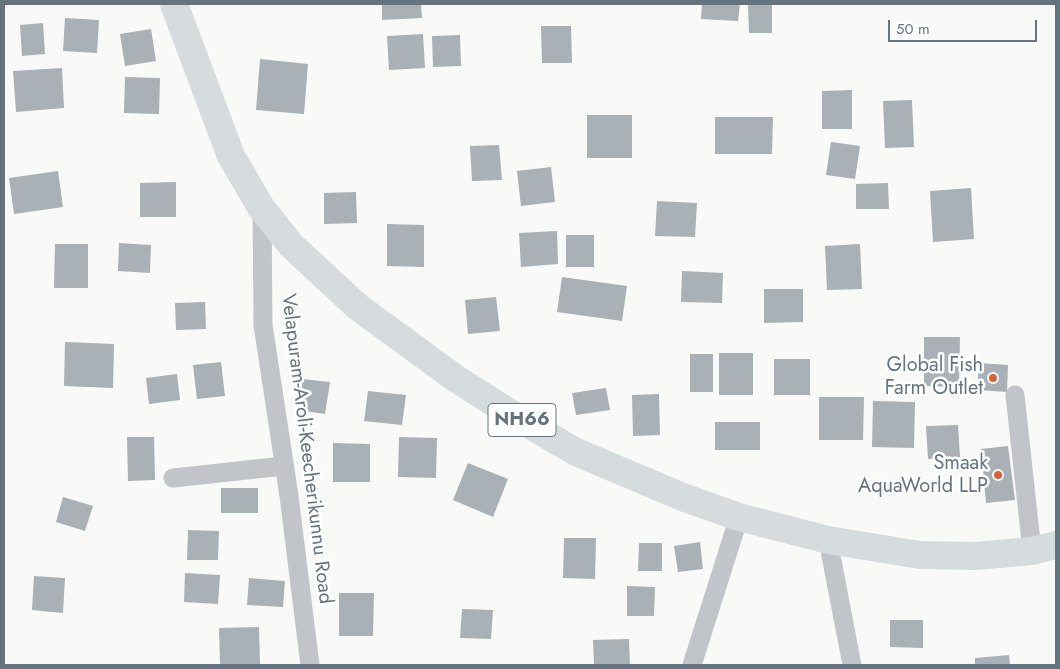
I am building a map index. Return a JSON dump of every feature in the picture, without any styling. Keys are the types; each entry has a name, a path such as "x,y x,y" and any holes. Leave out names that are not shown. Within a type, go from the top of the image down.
{"highway":[{"name":"NH66","path":"174,4 231,156 262,209 292,246 358,308 455,378 518,418 576,452 686,498 739,517 828,540 920,555 976,556 1044,548"}],"street":[{"name":"Velapuram-Aroli-Keecherikunnu Road","path":"262,209 264,325 310,665"},
{"path":"1015,395 1044,548"},
{"path":"173,478 284,466"},
{"path":"692,665 739,517"},
{"path":"828,540 852,665"}],"building":[{"path":"382,4 421,4 422,18 382,20"},
{"path":"702,4 740,4 738,21 701,19"},
{"path":"748,4 772,4 772,33 749,33"},
{"path":"65,18 99,20 97,53 63,51"},
{"path":"43,23 45,54 22,56 20,25"},
{"path":"541,26 571,26 572,63 542,63"},
{"path":"151,29 156,61 125,66 120,34"},
{"path":"423,34 425,68 389,70 387,36"},
{"path":"460,35 461,66 433,67 432,36"},
{"path":"260,59 308,64 304,114 256,110"},
{"path":"62,68 64,108 16,112 13,71"},
{"path":"125,77 160,78 159,114 124,113"},
{"path":"852,90 852,129 822,129 822,91"},
{"path":"912,100 914,147 885,148 883,101"},
{"path":"587,115 632,115 632,158 587,158"},
{"path":"715,117 773,117 772,154 715,154"},
{"path":"831,142 860,146 855,179 826,175"},
{"path":"499,145 502,180 472,181 470,146"},
{"path":"551,167 555,202 521,206 517,171"},
{"path":"58,171 63,207 14,214 9,178"},
{"path":"176,182 176,217 140,217 140,183"},
{"path":"888,183 889,209 856,209 856,184"},
{"path":"971,188 974,239 933,242 930,191"},
{"path":"356,192 357,223 324,224 324,193"},
{"path":"657,201 697,203 695,237 655,236"},
{"path":"387,224 424,225 424,267 387,266"},
{"path":"557,231 558,264 521,267 519,233"},
{"path":"566,235 594,235 594,267 566,267"},
{"path":"119,243 151,245 150,273 118,271"},
{"path":"55,244 88,244 88,288 54,288"},
{"path":"860,244 862,289 827,290 825,246"},
{"path":"682,271 723,273 722,303 681,302"},
{"path":"562,277 627,286 622,321 557,312"},
{"path":"764,289 803,289 803,322 764,323"},
{"path":"496,297 500,331 468,334 465,300"},
{"path":"205,302 206,329 176,330 175,303"},
{"path":"924,337 960,337 959,387 924,386"},
{"path":"65,342 114,344 113,388 64,386"},
{"path":"719,353 753,353 753,395 719,395"},
{"path":"690,354 713,354 713,392 690,392"},
{"path":"774,359 810,359 810,395 774,395"},
{"path":"221,362 225,396 197,399 193,365"},
{"name":"Global Fish Farm Outlet","path":"978,363 1008,365 1007,392 978,390"},
{"path":"177,374 180,400 149,404 146,378"},
{"path":"303,379 330,382 325,414 298,410"},
{"path":"606,388 610,410 576,415 572,393"},
{"path":"368,391 406,395 402,425 364,421"},
{"path":"659,394 660,435 633,436 632,395"},
{"path":"819,397 864,397 863,440 819,440"},
{"path":"873,401 915,402 914,448 872,447"},
{"path":"715,422 760,422 760,450 715,450"},
{"path":"958,425 960,457 928,459 926,426"},
{"path":"127,437 154,437 155,480 128,481"},
{"path":"399,437 437,438 436,478 398,477"},
{"path":"333,443 370,444 370,482 333,482"},
{"name":"Smaak AquaWorld LLP","path":"1008,446 1015,500 986,503 981,449"},
{"path":"468,463 508,479 493,517 453,500"},
{"path":"221,488 258,488 258,513 221,513"},
{"path":"63,497 93,506 85,531 56,522"},
{"path":"188,530 219,531 218,560 187,560"},
{"path":"564,538 596,538 595,579 563,578"},
{"path":"700,542 703,569 678,572 674,546"},
{"path":"639,543 662,543 662,571 638,571"},
{"path":"185,573 220,575 218,604 184,602"},
{"path":"34,576 65,578 63,613 32,610"},
{"path":"249,578 285,581 283,607 247,605"},
{"path":"627,586 655,587 654,616 627,616"},
{"path":"339,593 374,593 373,636 339,636"},
{"path":"462,609 493,610 491,639 460,638"},
{"path":"890,620 923,620 923,648 890,647"},
{"path":"259,627 260,665 220,665 219,628"},
{"path":"629,639 630,665 594,665 593,640"},
{"path":"1009,655 1010,665 975,665 975,658"}],"place":[{"name":"Global Fish Farm Outlet","path":"993,378"},
{"name":"Smaak AquaWorld LLP","path":"998,475"}]}
